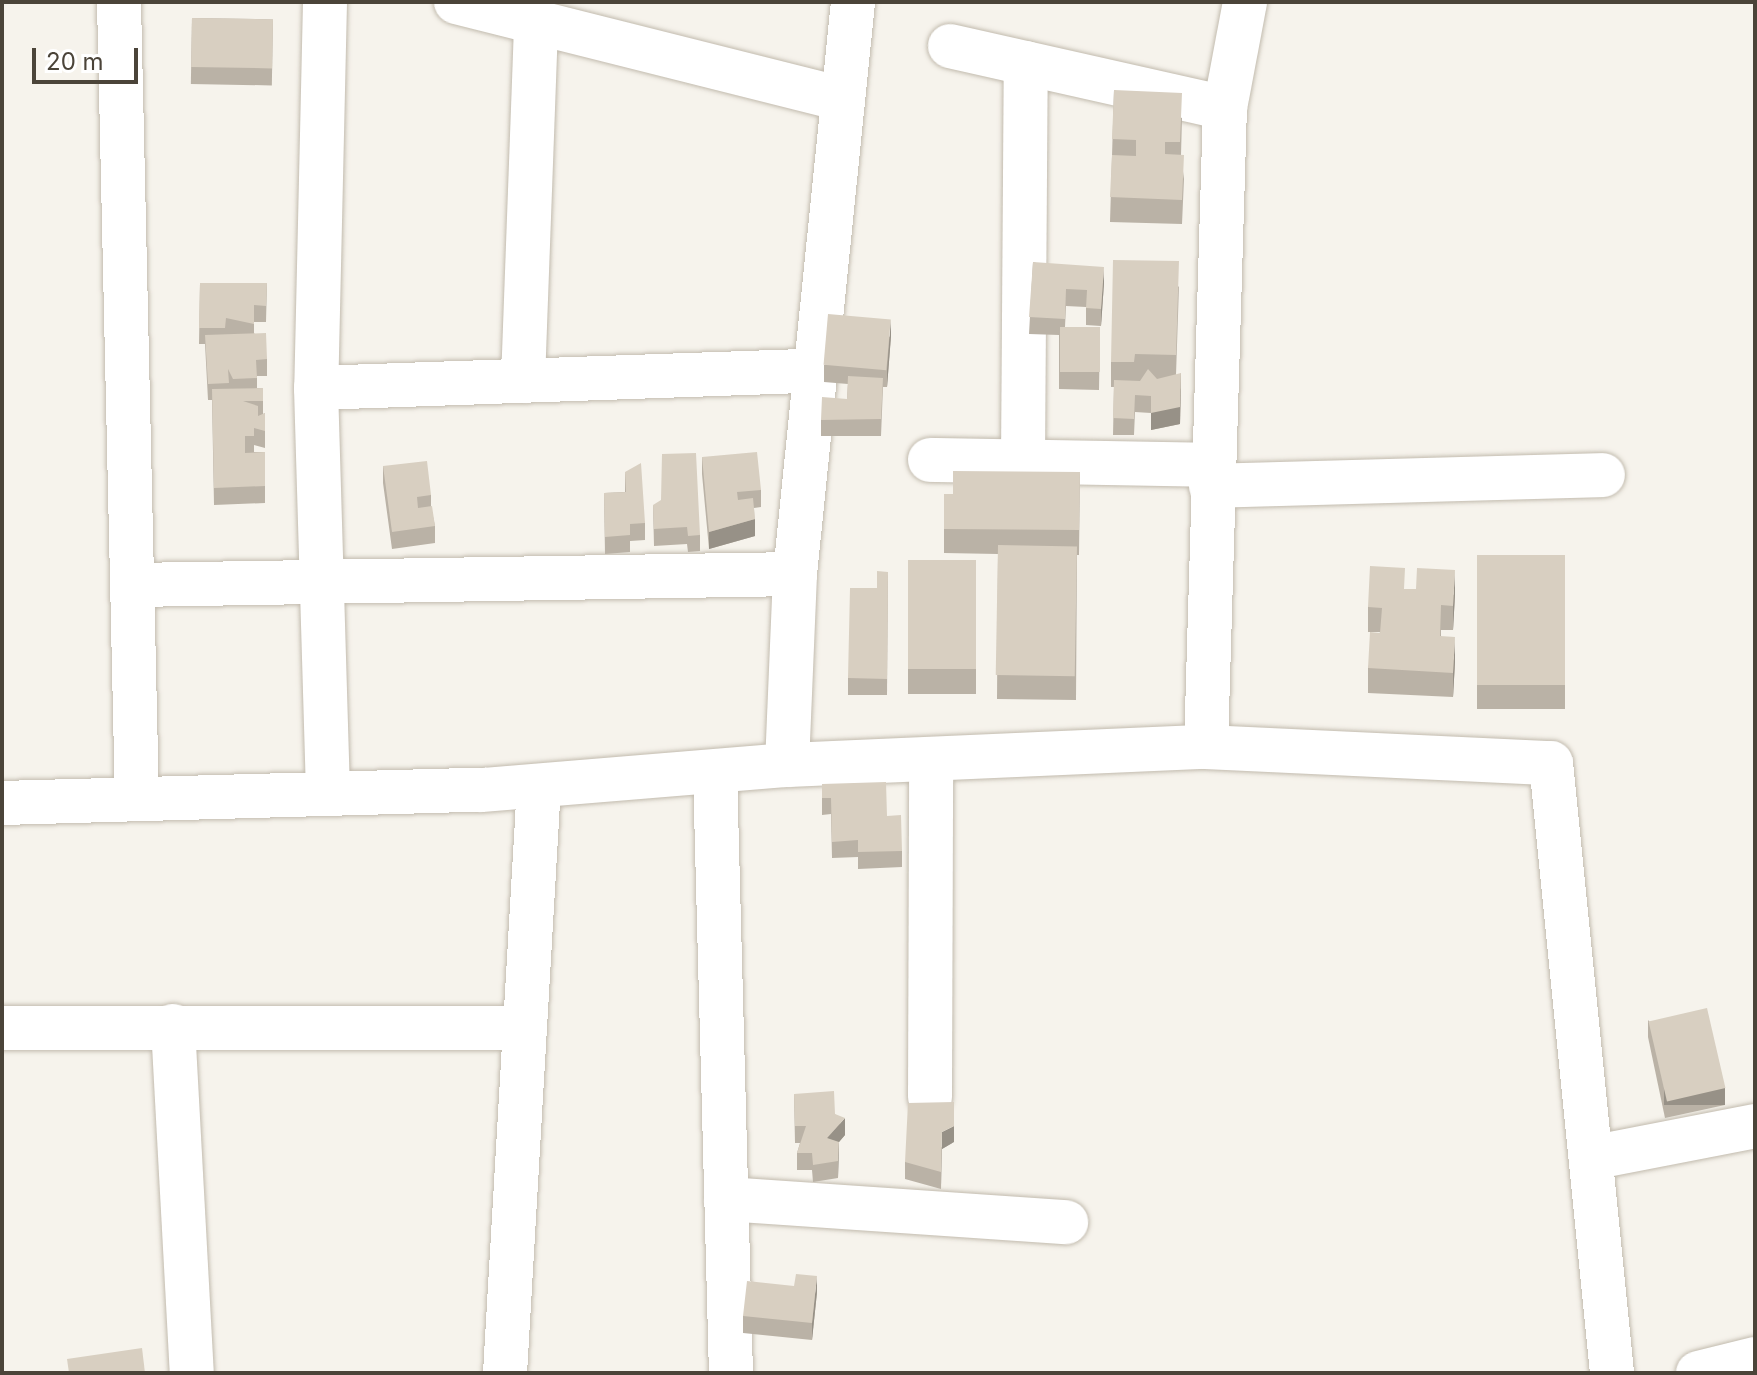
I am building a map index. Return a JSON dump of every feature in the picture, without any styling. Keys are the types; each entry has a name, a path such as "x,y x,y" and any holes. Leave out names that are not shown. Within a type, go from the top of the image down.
{"street":[{"path":"119,2 137,799"},
{"path":"325,2 316,388 328,790"},
{"path":"456,2 838,98"},
{"path":"787,765 795,574 838,98 853,2"},
{"path":"1206,747 1225,108 1245,2"},
{"path":"523,381 536,22"},
{"path":"950,46 1225,108"},
{"path":"1023,461 1026,63"},
{"path":"316,388 813,371"},
{"path":"930,460 1023,461 1212,476 1603,475"},
{"path":"133,585 795,574"},
{"path":"2,803 328,790 539,786 787,765 1206,747 1551,763 1612,1373"},
{"path":"930,1097 931,759"},
{"path":"715,772 731,1373"},
{"path":"505,1373 539,786"},
{"path":"173,1026 192,1373"},
{"path":"2,1028 525,1028"},
{"path":"1591,1158 1755,1126"},
{"path":"726,1199 1066,1222"},
{"path":"1698,1373 1755,1359"}],"building":[{"path":"192,18 273,19 272,68 191,67"},
{"path":"1114,90 1182,93 1180,142 1165,142 1165,154 1184,155 1182,200 1110,197 1112,155 1136,156 1136,140 1112,139"},
{"path":"1113,260 1179,261 1176,355 1135,354 1134,362 1111,362"},
{"path":"1033,262 1104,267 1101,309 1086,308 1087,290 1066,289 1065,319 1029,317"},
{"path":"200,283 267,283 266,306 254,305 254,324 226,318 225,328 199,328"},
{"path":"828,314 891,319 886,370 824,365"},
{"path":"1060,327 1100,327 1100,372 1060,372"},
{"path":"266,333 267,359 256,360 257,378 233,379 228,369 229,383 208,384 205,335"},
{"path":"1148,369 1157,379 1181,373 1180,407 1151,413 1151,396 1135,395 1134,419 1113,418 1114,380 1140,381"},
{"path":"848,376 883,378 881,419 821,420 822,397 847,399"},
{"path":"263,388 263,401 243,401 258,406 258,416 265,413 265,431 254,428 254,436 245,436 245,453 265,452 265,486 214,488 212,389"},
{"path":"757,452 761,490 737,492 738,500 753,498 755,519 709,532 702,457"},
{"path":"696,453 700,535 688,536 687,527 654,529 653,505 661,500 662,454"},
{"path":"427,461 431,495 417,497 418,508 432,506 435,526 392,532 383,466"},
{"path":"641,463 645,523 630,524 630,535 605,537 604,493 626,492 625,472"},
{"path":"953,471 1080,472 1079,530 944,529 944,494 953,494"},
{"path":"998,545 1077,546 1075,676 996,675"},
{"path":"1477,555 1565,555 1565,685 1477,685"},
{"path":"908,560 976,560 976,669 908,669"},
{"path":"1370,566 1405,568 1404,589 1416,589 1417,568 1455,570 1453,606 1441,605 1440,636 1455,637 1453,673 1368,668 1370,632 1380,633 1382,608 1368,607"},
{"path":"877,571 888,572 887,679 848,678 850,588 877,588"},
{"path":"886,782 887,816 901,815 902,851 858,852 858,840 832,842 831,798 822,798 822,784"},
{"path":"1707,1008 1725,1088 1667,1101 1649,1021"},
{"path":"834,1091 835,1114 845,1118 827,1138 839,1142 838,1161 813,1165 812,1153 797,1153 806,1126 795,1126 794,1094"},
{"path":"954,1102 954,1126 942,1132 941,1172 905,1162 908,1103"},
{"path":"796,1274 817,1276 812,1323 743,1316 747,1281 794,1286"},
{"path":"142,1348 145,1373 69,1373 67,1359"}]}
